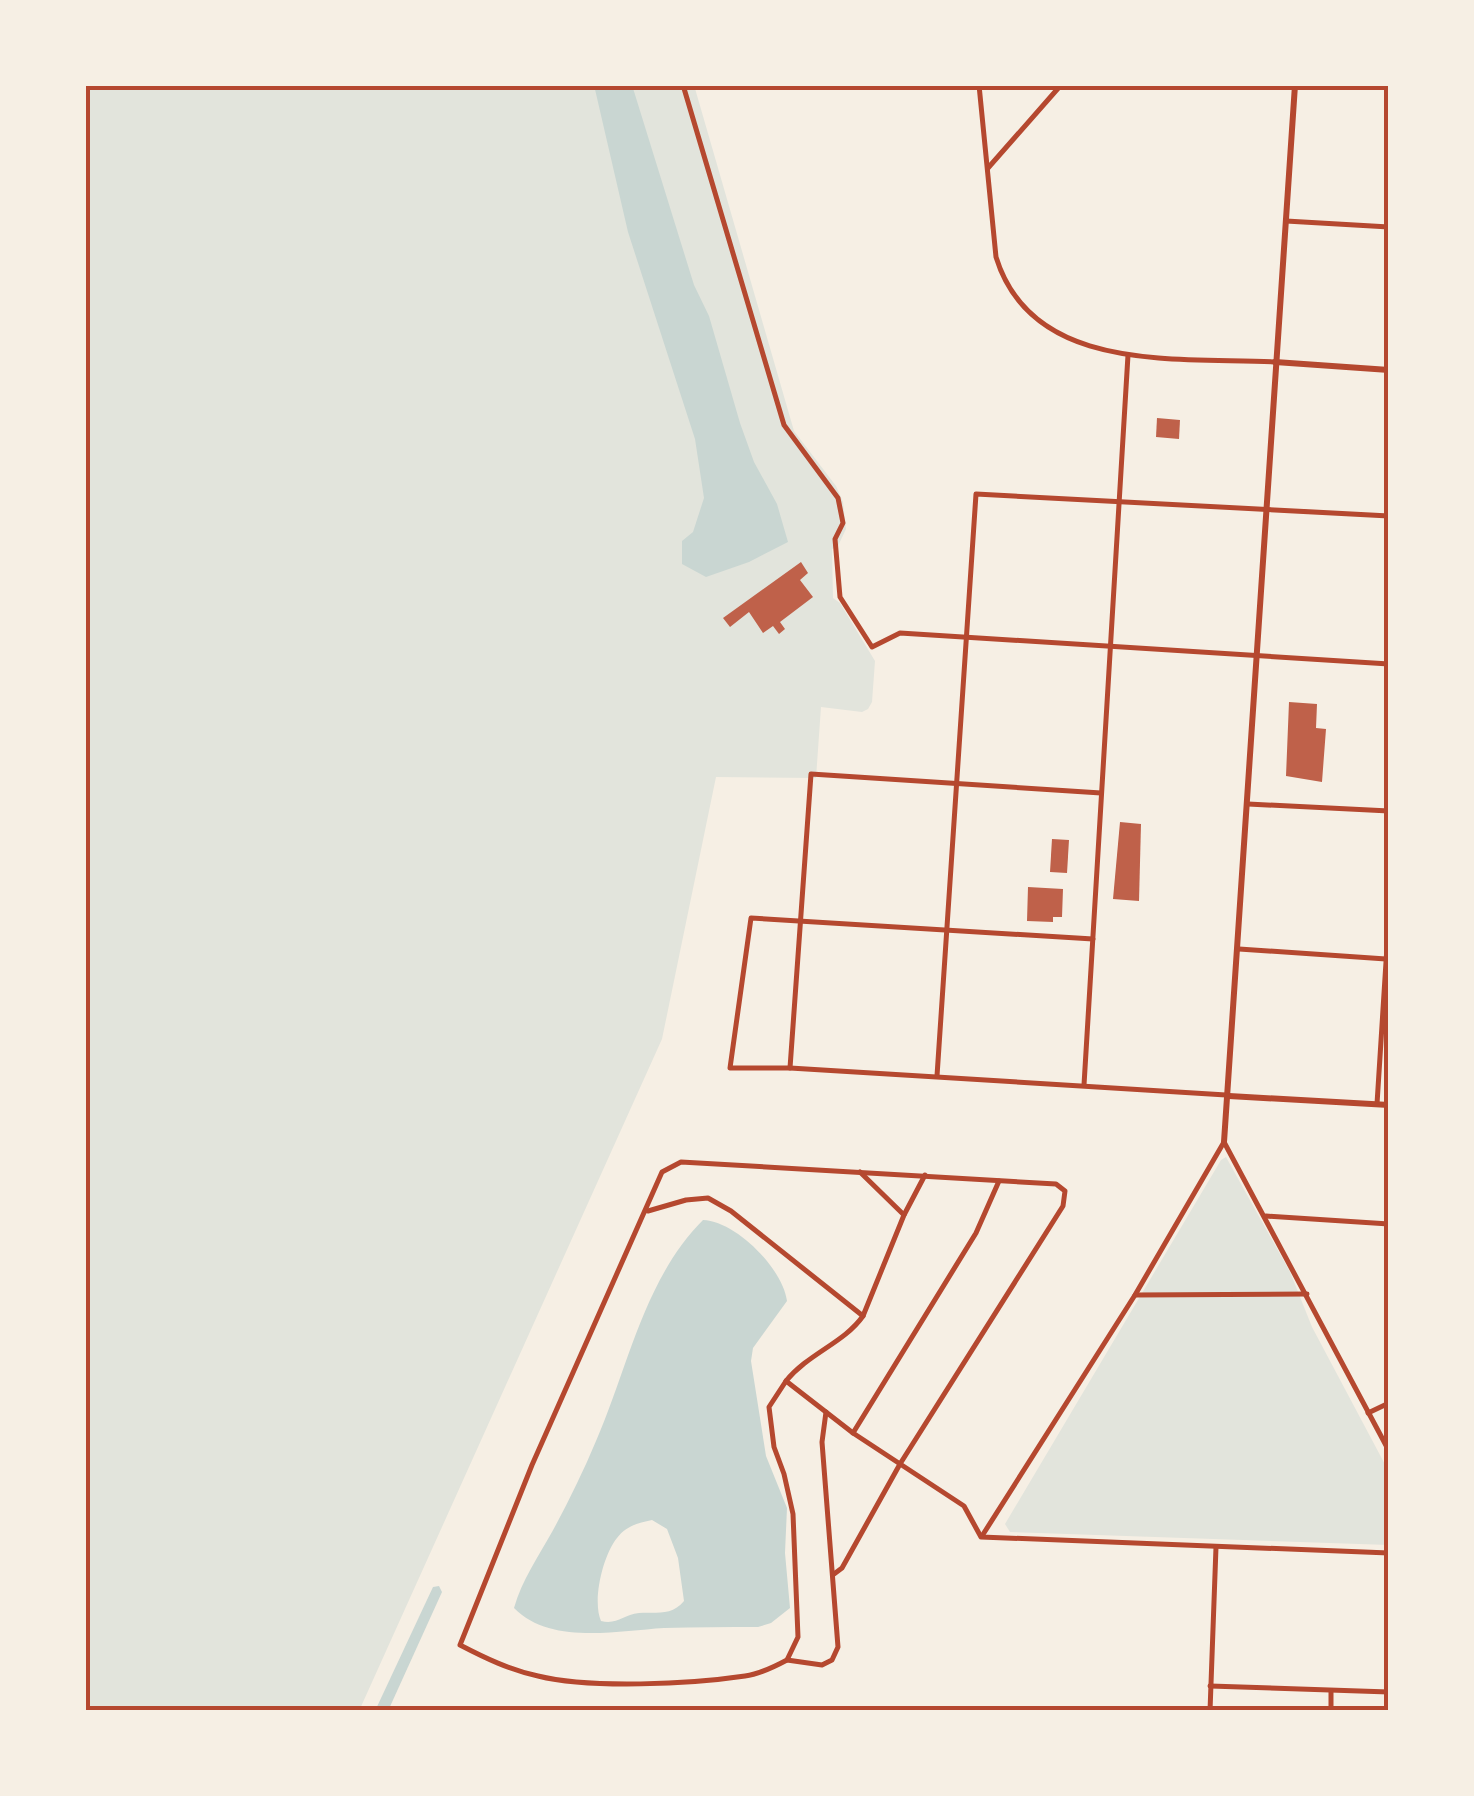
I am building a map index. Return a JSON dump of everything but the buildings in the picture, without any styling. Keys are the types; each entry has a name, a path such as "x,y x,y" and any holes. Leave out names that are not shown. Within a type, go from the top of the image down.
{"street":[{"path":"683,85 784,425 838,498 843,523 835,539 840,596 872,647 895,634 1389,664"},
{"path":"979,85 996,257 1016,302 1054,333 1128,354 1389,370"},
{"path":"988,168 1061,85"},
{"path":"981,1537 1135,1295 1224,1142 1295,85"},
{"path":"1283,220 1389,227"},
{"path":"1084,1086 1128,354"},
{"path":"937,1076 976,494 1389,516"},
{"path":"790,1068 811,774 1102,793"},
{"path":"1248,804 1389,811"},
{"path":"1377,1104 1389,915"},
{"path":"1094,940 751,918 730,1068 937,1076 1389,1105"},
{"path":"1239,950 1388,959"},
{"path":"1224,1142 1389,1451"},
{"path":"826,1412 822,1442 838,1648 832,1660 813,1666 787,1660 747,1676 640,1683 574,1682 502,1665 460,1645 532,1465 662,1172 681,1162 1056,1184 1065,1191 1063,1206 900,1464 852,1552 834,1574"},
{"path":"860,1172 904,1215"},
{"path":"787,1660 798,1636 793,1514 774,1446 769,1407 786,1381 815,1352 854,1329 864,1316 904,1215 925,1175"},
{"path":"853,1434 976,1233 999,1181"},
{"path":"647,1212 708,1198 731,1211 864,1316"},
{"path":"1266,1216 1389,1224"},
{"path":"1135,1295 1308,1294"},
{"path":"786,1381 853,1434 964,1506 981,1537"},
{"path":"1368,1413 1389,1403"},
{"path":"981,1537 1389,1554"},
{"path":"1210,1711 1216,1547"},
{"path":"1210,1686 1389,1692"},
{"path":"1331,1691 1331,1711"}],"shaded area":[{"path":"85,85 694,85 794,431 836,486 843,502 846,529 838,546 832,549 833,598 840,603 875,661 868,709 862,712 821,707 816,778 716,777 662,1039 359,1711 85,1711"},
{"path":"594,85 632,85 694,285 709,316 740,423 754,462 777,504 788,542 749,562 706,577 682,564 682,541 693,532 704,498 695,439 628,232"},
{"path":"1226,1157 1290,1272 1312,1327 1389,1472 1389,1545 1010,1532 1005,1524"},
{"path":"703,1220 716,1222 756,1249 784,1288 787,1301 753,1348 751,1361 766,1456 787,1508 785,1553 790,1608 771,1623 758,1627 584,1633 546,1627 514,1608 517,1598 586,1464 639,1325 683,1243","holes":["652,1520 667,1529 678,1558 684,1601 669,1611 601,1621 600,1578 617,1538 628,1528"]},
{"path":"439,1586 442,1592 388,1711 375,1711 433,1587"}]}
